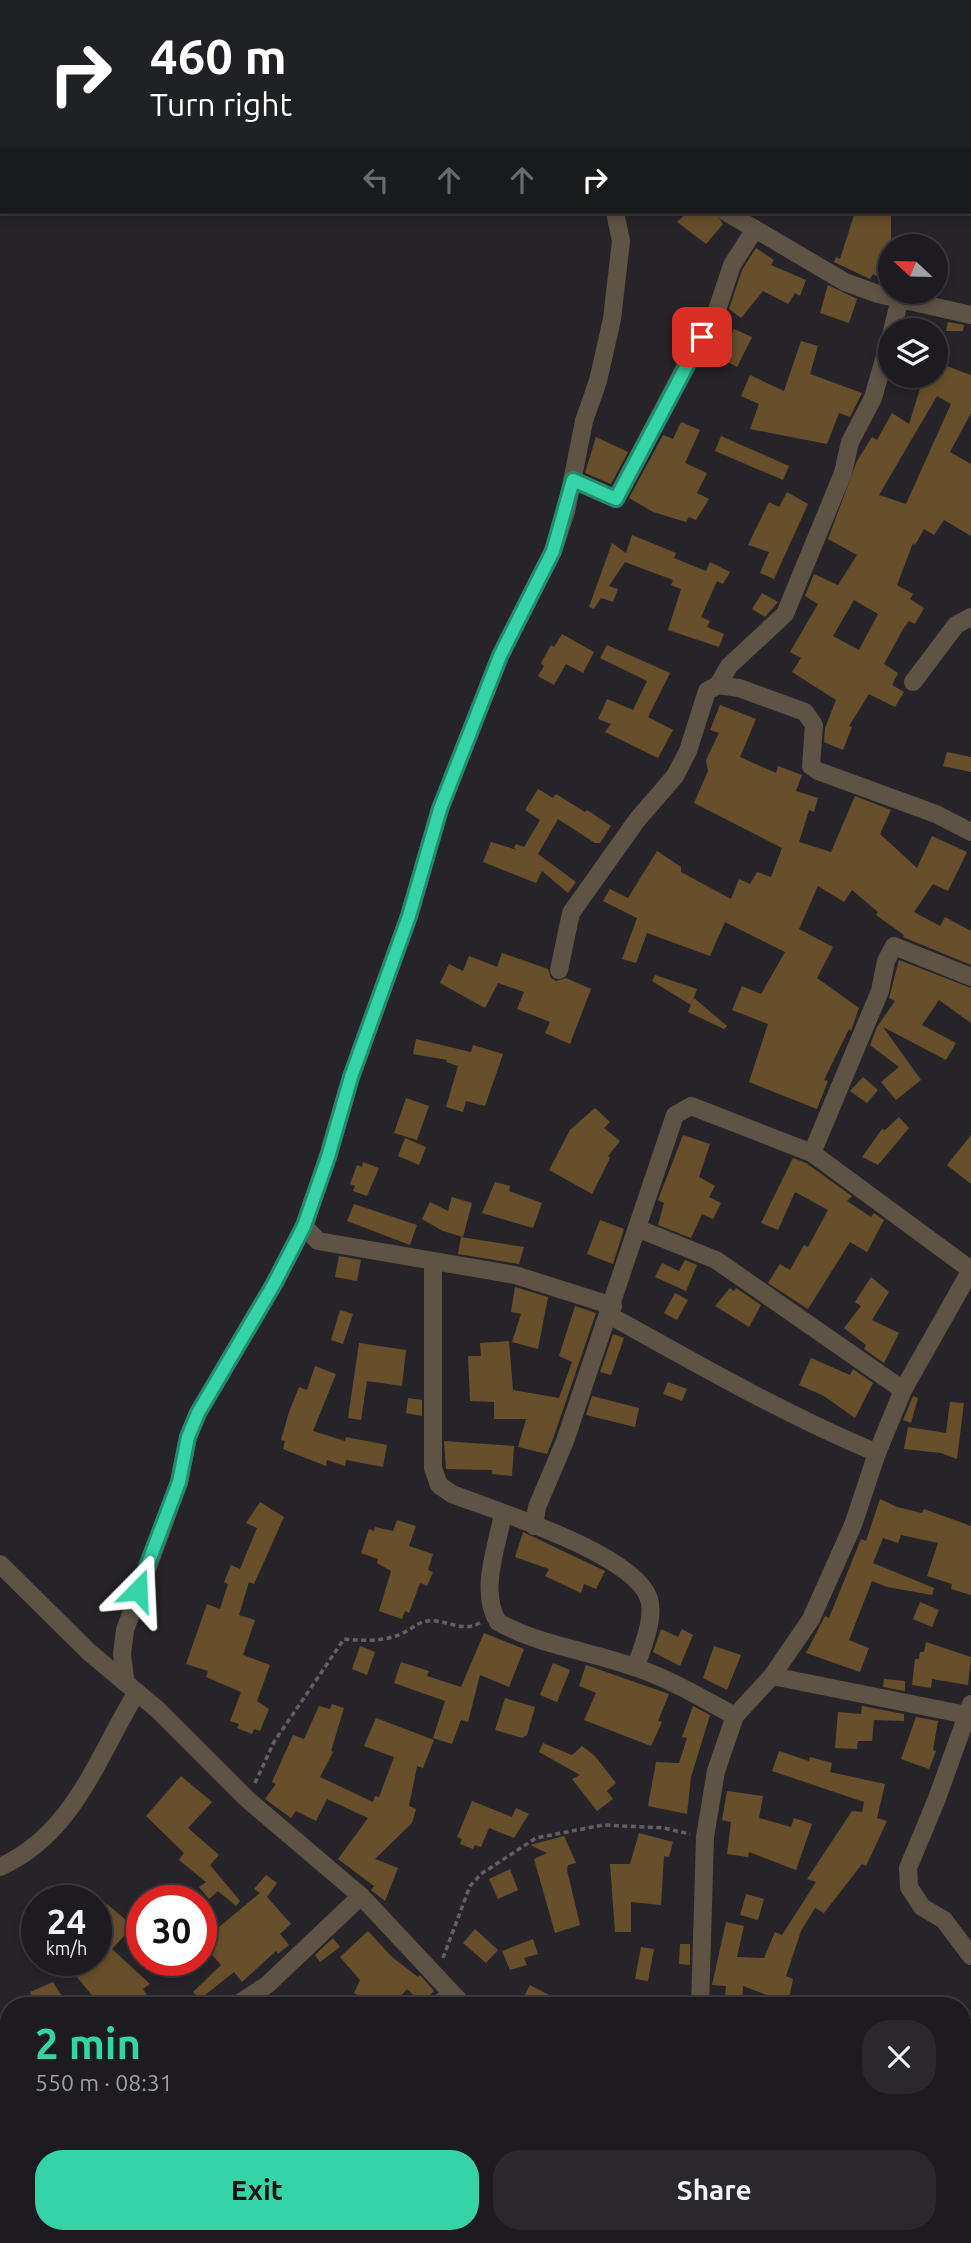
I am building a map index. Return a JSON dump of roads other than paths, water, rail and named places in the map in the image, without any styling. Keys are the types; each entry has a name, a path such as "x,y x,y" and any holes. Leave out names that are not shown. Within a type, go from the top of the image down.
{"street":[{"path":"125,1678 122,1654 125,1630 179,1482 188,1437 198,1413 274,1284 304,1226 328,1157 351,1077 409,916 440,809 500,656 553,551 612,319 621,241 615,214"},
{"path":"729,214 845,282 878,291"},
{"path":"573,480 616,499 691,356 714,319 732,265 755,229"},
{"path":"926,304 971,315"},
{"path":"559,970 571,913 637,820 675,776 688,751 707,691 718,685 729,666 785,614 843,473 850,442 873,398 878,380"},
{"path":"913,682 956,625 971,617"},
{"path":"718,685 739,688 805,712 814,725 811,766 818,771 936,814 971,832"},
{"path":"812,1153 880,991 886,961 894,946 971,977"},
{"path":"534,1526 537,1507 565,1441 639,1229 675,1115 683,1108 691,1106 812,1153 971,1270 903,1390 877,1453 853,1525 811,1619 772,1676 735,1716 716,1771 705,1837 700,1997"},
{"path":"304,1226 318,1241 515,1275 611,1310 727,1381 826,1431 877,1453"},
{"path":"639,1229 716,1260 903,1390"},
{"path":"433,1261 433,1468 439,1485 452,1494 593,1550 643,1585 650,1601 650,1617 636,1667"},
{"path":"503,1514 490,1577 490,1608 498,1622 586,1656 636,1667 735,1716"},
{"path":"0,1564 89,1652 125,1678 247,1799 360,1896 455,1997"},
{"path":"772,1676 969,1709 936,1801 908,1868 909,1887 922,1907 944,1920 971,1956"},
{"path":"0,1867 46,1839 69,1810 137,1692"},
{"path":"249,1997 267,1986 360,1896"}]}
